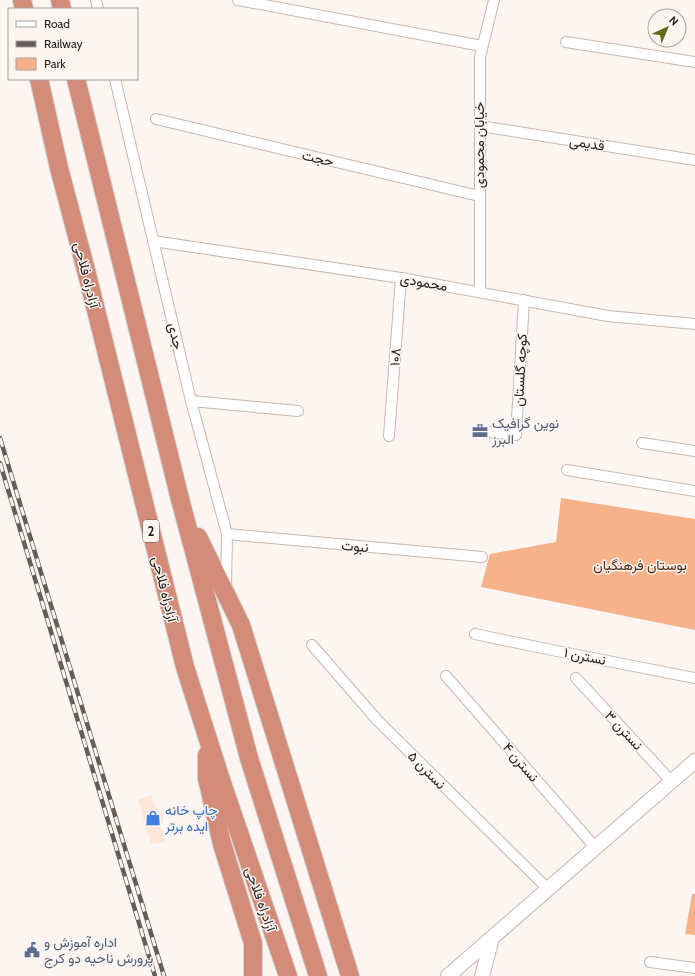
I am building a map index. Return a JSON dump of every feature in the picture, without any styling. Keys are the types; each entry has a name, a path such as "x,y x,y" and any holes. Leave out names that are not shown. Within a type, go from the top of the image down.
{"highway":[{"name":"آزادراه فلاحی","path":"39,80 59,168 185,667 206,734 288,976"},
{"path":"76,80 180,500 249,758 318,976"},
{"path":"180,500 241,625 350,976"},
{"path":"206,734 207,778 222,844 253,943 253,976"}],"street":[{"path":"238,0 482,46"},
{"name":"خیابان محمودی","path":"480,292 480,57 494,0"},
{"path":"566,42 695,62"},
{"name":"جدی","path":"115,80 191,401 227,534 226,593"},
{"name":"حجت","path":"156,119 479,196"},
{"name":"قدیمی","path":"480,126 695,160"},
{"name":"محمودی","path":"153,241 401,278 608,316 695,324"},
{"name":"۱۰۸","path":"389,436 401,278"},
{"name":"کوچه گلستان","path":"488,432 516,435 524,300"},
{"path":"191,401 298,411"},
{"path":"642,443 695,451"},
{"path":"567,470 695,491"},
{"name":"نبوت","path":"227,534 482,557"},
{"name":"نسترن ۱","path":"474,634 695,678"},
{"name":"نسترن ۵","path":"312,645 378,721 548,889"},
{"name":"نسترن ۴","path":"446,676 596,847"},
{"name":"نسترن ۳","path":"576,678 671,781"},
{"path":"448,976 695,761"},
{"path":"482,976 492,938"},
{"path":"650,962 695,968"}],"shaded area":[{"name":"چاپ خانه ایده برتر","path":"151,795 155,807 161,812 164,818 161,826 165,842 151,844 138,800"}],"green space":[{"name":"بوستان فرهنگیان","path":"561,498 695,519 695,630 481,587 490,554 556,542"},
{"path":"692,894 695,894 695,935 685,934"}],"railway":[{"path":"0,438 164,976"},
{"path":"0,463 155,976"}],"place":[{"name":"نوین گرافیک البرز","path":"480,431"},
{"name":"چاپ خانه ایده برتر","path":"153,818"},
{"name":"اداره آموزش و پرورش ناحیه دو کرج","path":"32,950"}]}
